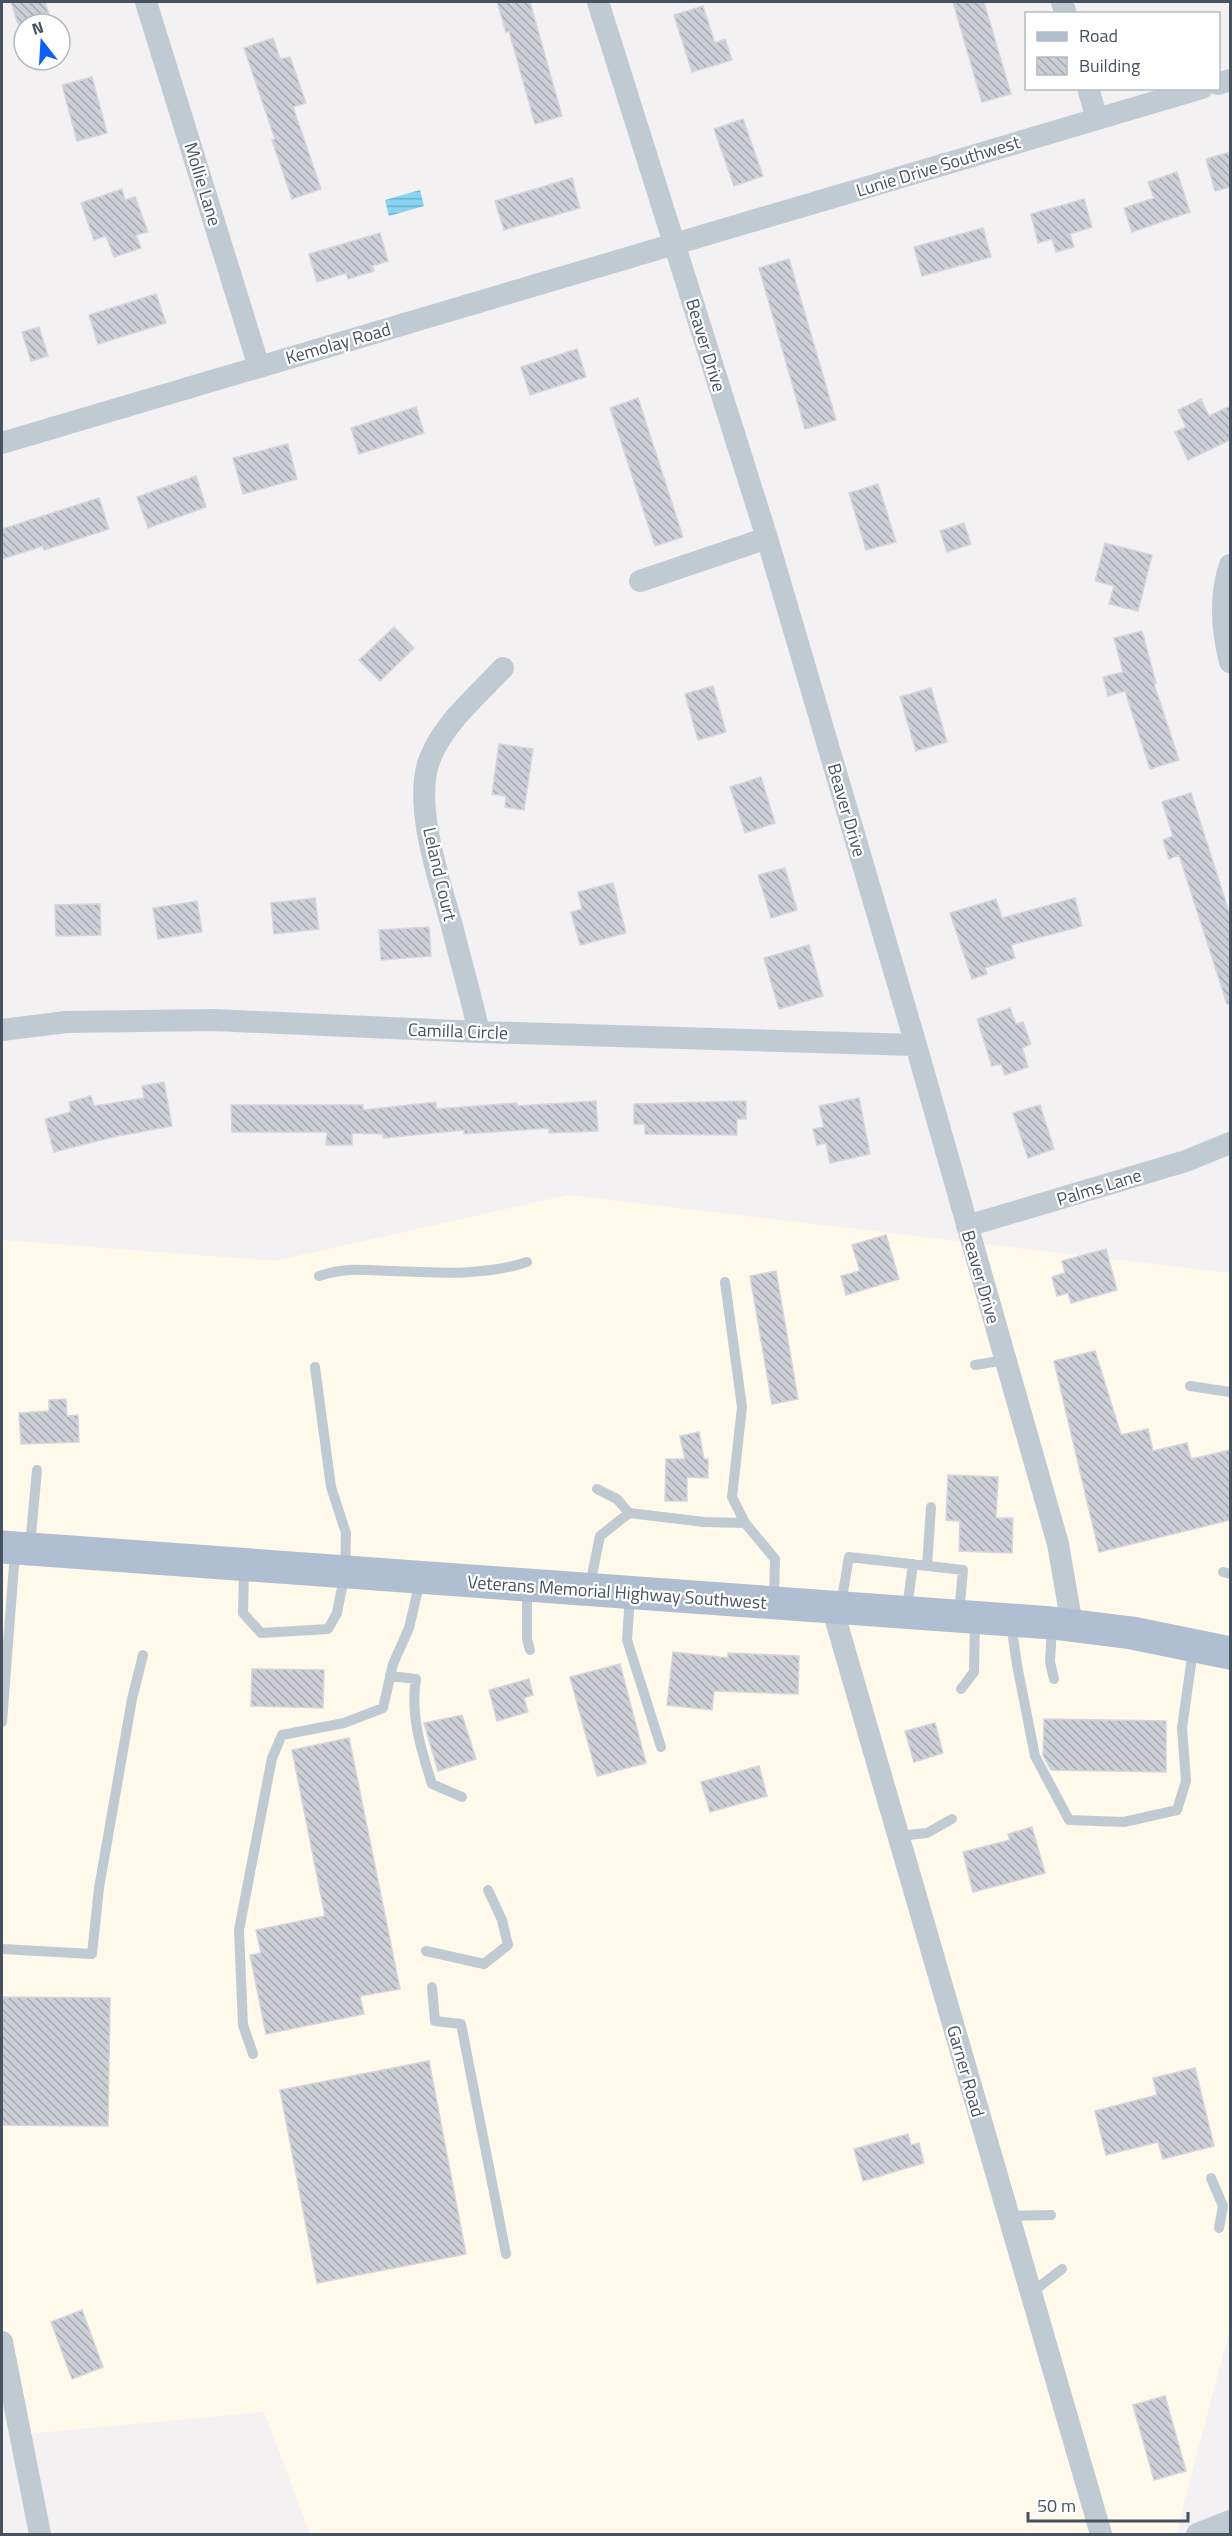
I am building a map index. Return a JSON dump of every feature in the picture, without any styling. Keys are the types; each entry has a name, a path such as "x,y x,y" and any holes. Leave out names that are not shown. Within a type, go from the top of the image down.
{"main road":[{"name":"Veterans Memorial Highway Southwest","path":"16,1548 967,1616 1062,1624 1194,1645 1229,1648"}],"street":[{"name":"Mollie Lane","path":"146,2 259,367"},
{"name":"Beaver Drive","path":"598,2 767,538 916,1045 1058,1544 1062,1624"},
{"path":"1089,90 1097,119"},
{"name":"Lunie Drive Southwest","path":"674,245 1195,90"},
{"name":"Kemolay Road","path":"2,443 674,245"},
{"path":"640,581 767,538"},
{"path":"1230,565 1223,606 1224,637 1230,662"},
{"name":"Leland Court","path":"479,1032 431,851 425,808 425,782 430,758 444,732 503,668"},
{"name":"Camilla Circle","path":"2,1030 66,1022 214,1020 479,1032 916,1045"},
{"name":"Palms Lane","path":"967,1226 1186,1161 1230,1143"},
{"name":"Garner Road","path":"836,1607 898,1836 1101,2535"},
{"path":"2,2342 40,2535"},
{"path":"1197,2535 1230,2521"}],"lane":[{"path":"319,1276 339,1269 426,1273 503,1270 527,1262"},
{"path":"725,1282 742,1407 732,1497 745,1523 775,1559 774,1603"},
{"path":"975,1365 1005,1360"},
{"path":"245,1565 243,1613 261,1633 328,1629 338,1613 345,1572 346,1533 331,1487 315,1367"},
{"path":"1190,1386 1230,1392"},
{"path":"2,1722 4,1647 16,1548 37,1470"},
{"path":"597,1489 617,1499 629,1513 704,1522 745,1523"},
{"path":"927,1566 931,1507"},
{"path":"589,1590 600,1536 629,1513"},
{"path":"836,1607 849,1557 963,1570 974,1671 961,1689"},
{"path":"906,1612 912,1564"},
{"path":"253,2054 243,2025 239,1930 272,1758 282,1735 344,1723 383,1708 393,1664 409,1628 421,1577"},
{"path":"527,1585 527,1639 530,1650"},
{"path":"630,1593 627,1640 660,1747"},
{"path":"1011,1620 1017,1665 1035,1756 1069,1820 1124,1822 1178,1810 1186,1781 1182,1728 1194,1645"},
{"path":"1054,1679 1050,1662 1062,1624"},
{"path":"2,1949 92,1954 99,1888 132,1699 143,1655"},
{"path":"390,1676 416,1678 413,1700 422,1753 432,1784 462,1797"},
{"path":"898,1836 927,1833 952,1819"},
{"path":"426,1951 484,1964 508,1945 502,1920 488,1890"},
{"path":"432,1987 435,2020 461,2024 506,2254"},
{"path":"1211,2178 1223,2206 1219,2228"},
{"path":"1008,2216 1051,2215"},
{"path":"1030,2293 1062,2269"}],"shaded area":[{"path":"568,1195 1230,1273 1230,2328 1176,2534 310,2534 264,2412 26,2434 2,2373 2,1240 275,1261"}],"water":[{"path":"420,190 424,206 389,216 385,200"}],"building":[{"path":"11,2 45,2 48,12 14,12"},
{"path":"497,2 530,2 562,116 535,124 509,31 506,32"},
{"path":"953,2 984,2 1011,94 982,102"},
{"path":"703,6 715,43 725,39 732,60 692,72 674,15"},
{"path":"273,38 280,59 290,57 306,103 293,107 321,189 292,199 272,140 275,139 244,48"},
{"path":"92,77 107,133 77,141 62,85"},
{"path":"743,119 763,176 734,186 714,129"},
{"path":"1230,152 1230,187 1215,191 1206,159"},
{"path":"1177,172 1190,212 1132,232 1124,208 1154,198 1148,182"},
{"path":"572,178 580,208 504,230 495,201"},
{"path":"122,189 125,200 135,197 148,232 136,235 141,248 114,257 106,236 94,240 81,203"},
{"path":"1084,199 1092,227 1070,234 1074,247 1056,252 1052,239 1038,243 1031,214"},
{"path":"983,228 991,257 922,276 914,247"},
{"path":"380,233 388,261 372,266 374,271 348,279 346,273 317,282 309,254"},
{"path":"789,259 836,420 805,429 759,268"},
{"path":"156,294 166,323 98,344 89,315"},
{"path":"39,327 48,356 31,361 22,332"},
{"path":"577,349 586,377 530,395 521,367"},
{"path":"638,398 683,537 655,546 610,408"},
{"path":"1201,399 1209,416 1230,406 1230,440 1188,460 1175,432 1186,427 1178,410"},
{"path":"416,407 424,433 359,454 351,428"},
{"path":"288,444 297,479 243,494 233,458"},
{"path":"196,476 206,507 148,528 137,497"},
{"path":"878,484 896,542 866,550 849,493"},
{"path":"99,498 109,529 44,550 43,546 2,559 2,529"},
{"path":"964,523 971,544 947,552 940,531"},
{"path":"1105,543 1152,555 1138,611 1109,604 1114,586 1095,581"},
{"path":"394,627 414,648 380,681 359,660"},
{"path":"1142,631 1156,683 1154,684 1179,760 1150,769 1125,691 1108,696 1103,677 1123,672 1114,638"},
{"path":"713,686 726,732 698,740 685,694"},
{"path":"931,688 947,742 916,751 900,697"},
{"path":"499,744 533,749 524,810 505,807 506,796 492,794"},
{"path":"761,777 775,823 745,833 730,787"},
{"path":"1191,793 1230,915 1230,1004 1227,1004 1179,855 1169,859 1163,840 1173,836 1162,802"},
{"path":"785,868 797,910 771,918 758,875"},
{"path":"613,883 626,933 580,945 571,912 582,909 578,892"},
{"path":"315,898 319,929 274,934 271,903"},
{"path":"1075,898 1082,926 1011,945 1015,958 985,968 987,974 972,979 950,913 996,899 1002,918"},
{"path":"197,901 202,932 158,939 153,908"},
{"path":"100,904 101,935 56,936 55,905"},
{"path":"429,927 431,956 381,960 379,930"},
{"path":"809,945 823,996 779,1009 764,958"},
{"path":"1010,1008 1016,1024 1023,1022 1031,1044 1022,1048 1028,1067 1005,1075 1001,1064 992,1066 977,1019"},
{"path":"164,1082 172,1126 113,1137 54,1152 45,1119 71,1112 69,1102 91,1096 94,1106 144,1098 142,1086"},
{"path":"859,1098 870,1154 830,1163 826,1143 817,1145 813,1129 824,1127 819,1106"},
{"path":"596,1101 598,1131 549,1133 549,1128 464,1134 464,1130 384,1138 383,1134 352,1133 352,1145 326,1145 327,1132 232,1132 231,1105 363,1105 363,1110 436,1102 436,1109 517,1103 517,1106"},
{"path":"746,1101 746,1119 737,1119 737,1135 645,1134 645,1124 634,1124 634,1104"},
{"path":"1040,1105 1054,1149 1028,1158 1013,1113"},
{"path":"886,1235 899,1279 846,1295 841,1276 860,1271 852,1245"},
{"path":"1106,1249 1117,1290 1071,1303 1068,1293 1057,1296 1052,1277 1065,1273 1062,1261"},
{"path":"776,1271 798,1399 772,1404 750,1276"},
{"path":"1095,1351 1121,1435 1148,1429 1153,1451 1187,1443 1191,1459 1230,1450 1230,1520 1099,1552 1054,1361"},
{"path":"66,1399 67,1416 78,1415 79,1442 21,1444 19,1413 49,1411 49,1400"},
{"path":"699,1432 704,1459 708,1459 708,1478 687,1477 687,1501 665,1501 666,1459 685,1459 680,1436"},
{"path":"948,1475 998,1477 996,1518 1013,1518 1012,1553 959,1551 960,1521 946,1520"},
{"path":"673,1652 728,1658 728,1653 799,1656 798,1694 714,1691 712,1710 667,1705"},
{"path":"620,1664 646,1763 597,1776 570,1677"},
{"path":"252,1669 324,1670 323,1708 251,1706"},
{"path":"529,1679 533,1695 524,1698 528,1712 497,1721 489,1690"},
{"path":"462,1715 476,1759 438,1771 424,1723"},
{"path":"1044,1719 1166,1721 1166,1772 1051,1770 1043,1755"},
{"path":"935,1723 943,1753 914,1762 905,1731"},
{"path":"349,1738 400,1989 360,1996 364,2014 266,2034 250,1955 261,1953 256,1930 325,1916 292,1750"},
{"path":"759,1766 767,1796 710,1812 701,1782"},
{"path":"1032,1827 1045,1873 973,1892 963,1852 1010,1840 1008,1834"},
{"path":"2,1997 110,1998 108,2126 2,2125"},
{"path":"429,2061 466,2254 317,2283 280,2090"},
{"path":"1195,2068 1214,2146 1163,2159 1158,2142 1106,2155 1095,2111 1157,2095 1153,2078"},
{"path":"908,2134 911,2145 919,2143 924,2163 863,2181 854,2149"},
{"path":"82,2310 103,2367 72,2379 51,2322"},
{"path":"1165,2396 1186,2471 1154,2480 1133,2405"}]}
